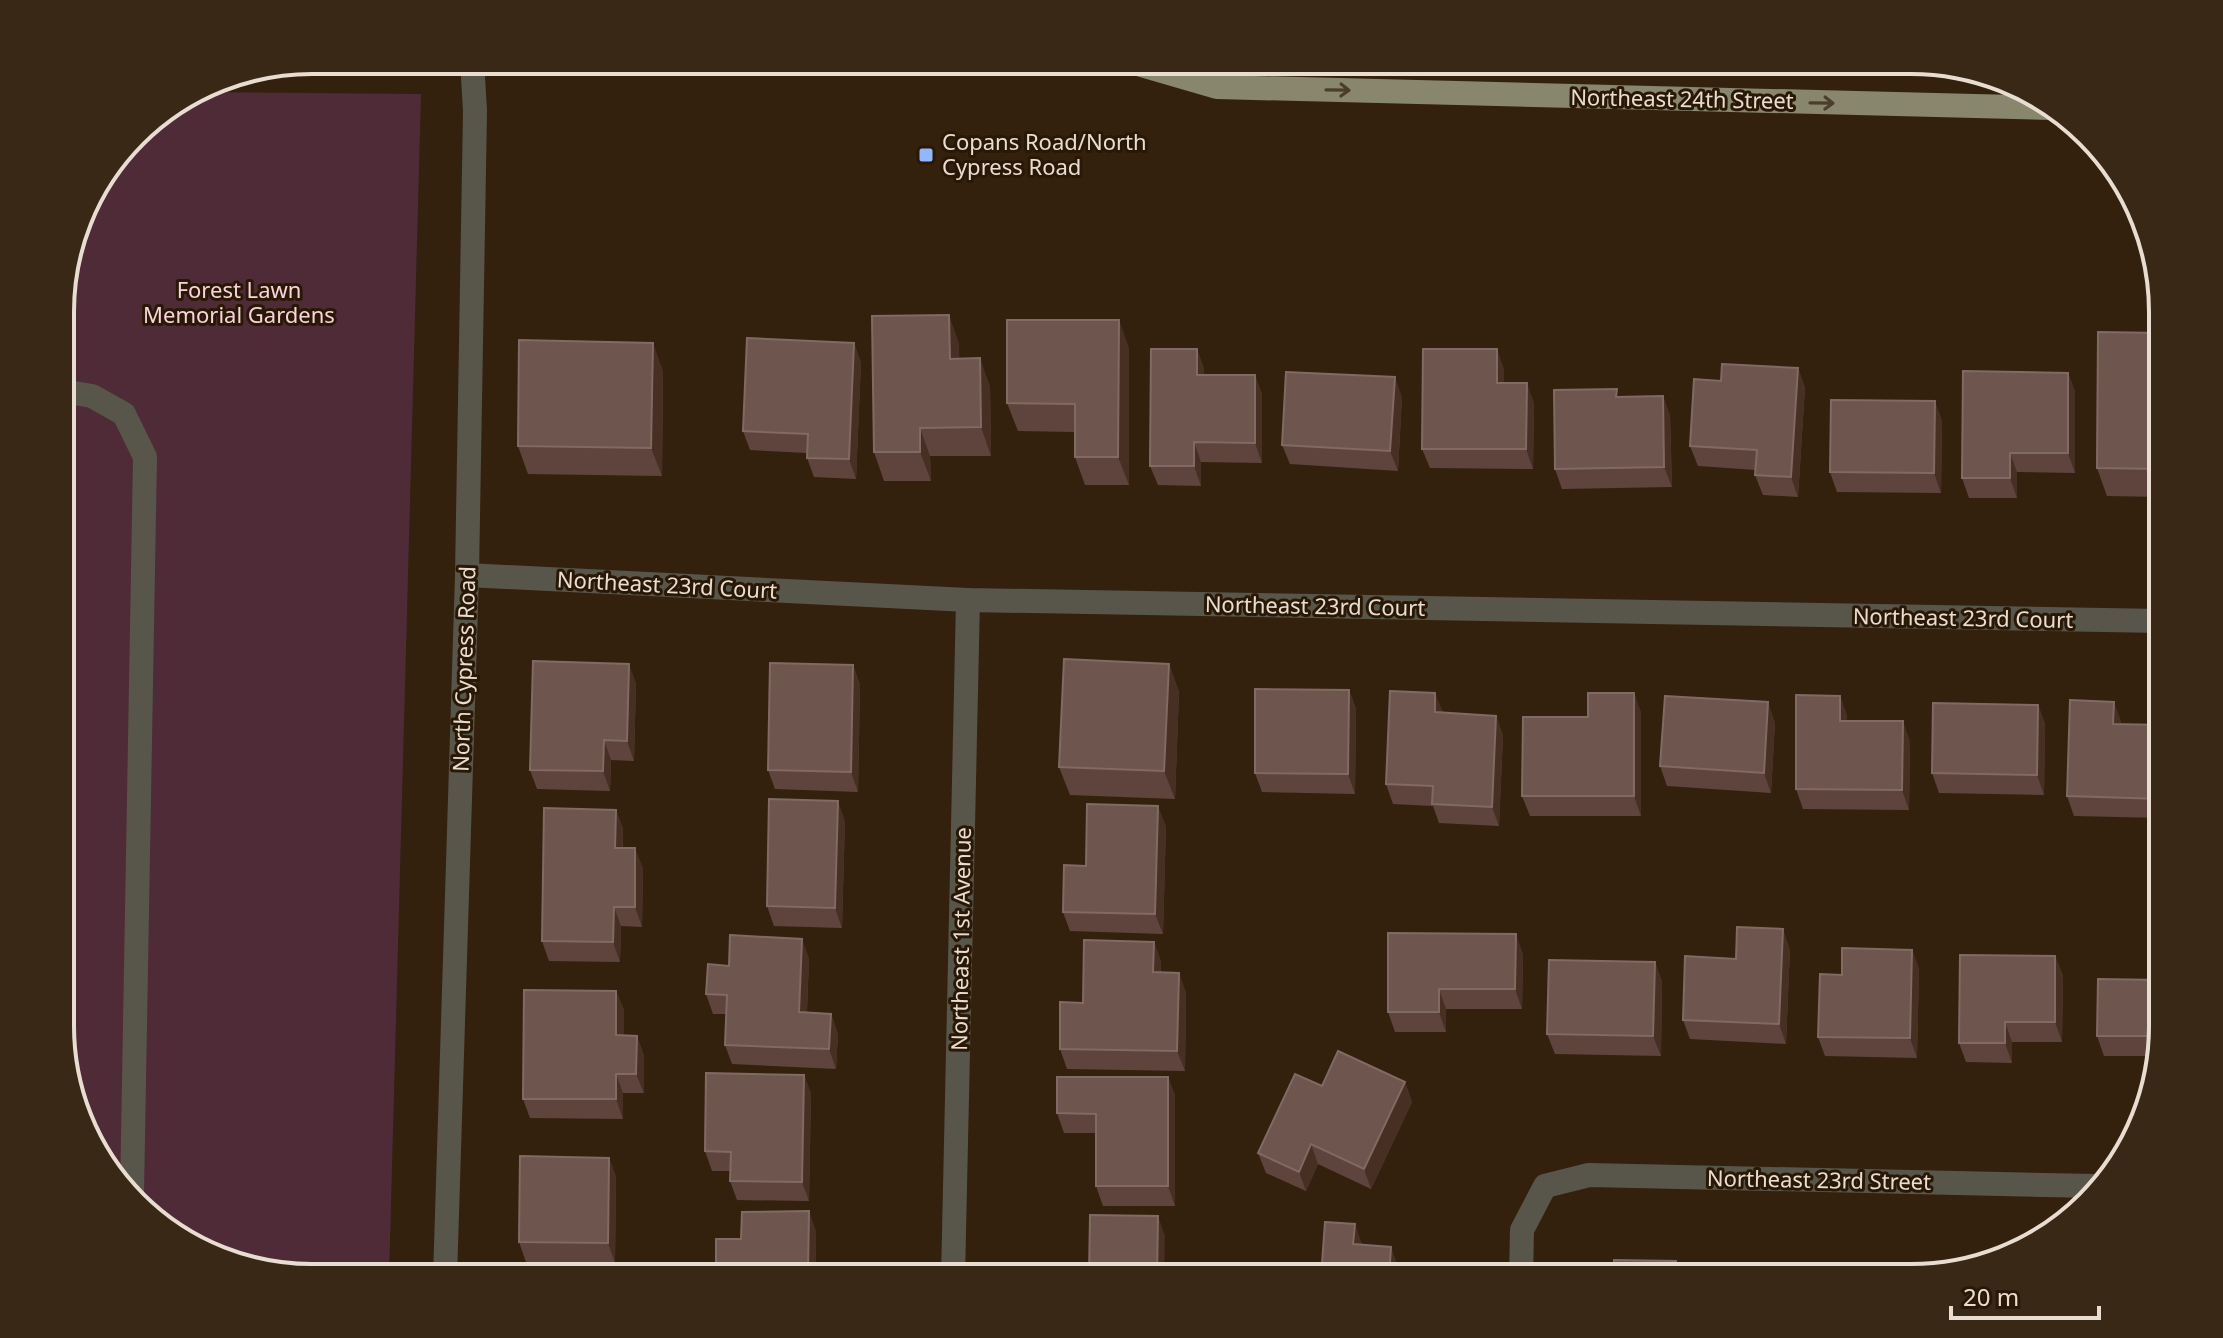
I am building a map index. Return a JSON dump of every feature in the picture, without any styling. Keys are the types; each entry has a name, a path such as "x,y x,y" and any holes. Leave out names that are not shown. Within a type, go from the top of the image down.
{"main road":[{"name":"Northeast 24th Street","path":"1174,74 1217,87 2032,107"}],"street":[{"name":"North Cypress Road","path":"445,1264 467,575 475,111 473,75"},
{"path":"74,393 92,396 124,414 145,457 132,1182"},
{"name":"Northeast 23rd Court","path":"467,575 968,600 2148,621"},
{"name":"Northeast 1st Avenue","path":"953,1264 968,600"},
{"name":"Northeast 23rd Street","path":"1521,1263 1522,1230 1545,1186 1589,1175 2086,1186"}],"green space":[{"name":"Forest Lawn Memorial Gardens","path":"223,92 421,94 389,1264 281,1262 221,1246 180,1224 155,1205 114,1158 92,1117 82,1088 74,1026 76,281 92,221 114,180 155,133 193,106"}],"building":[{"path":"949,315 950,359 980,358 981,427 920,428 920,452 874,452 872,316"},
{"path":"1007,320 1119,320 1118,457 1075,457 1075,404 1007,403"},
{"path":"2098,332 2148,333 2148,469 2097,468"},
{"path":"747,338 854,343 849,459 807,458 808,434 743,431"},
{"path":"519,340 653,343 651,448 518,446"},
{"path":"1151,349 1197,349 1197,375 1255,375 1255,443 1194,442 1194,466 1150,466"},
{"path":"1423,349 1497,349 1497,383 1527,383 1526,449 1422,449"},
{"path":"1722,364 1798,368 1791,477 1755,475 1757,450 1690,446 1694,379 1721,381"},
{"path":"1963,371 2068,373 2068,453 2010,453 2010,478 1962,478"},
{"path":"1286,372 1395,377 1390,451 1282,445"},
{"path":"1617,389 1616,397 1663,396 1664,467 1555,469 1554,390"},
{"path":"1831,400 1935,401 1934,473 1830,472"},
{"path":"1064,659 1169,664 1164,771 1059,767"},
{"path":"533,661 629,664 627,741 604,740 603,771 530,770"},
{"path":"770,663 853,665 851,772 768,770"},
{"path":"1255,689 1349,690 1348,774 1255,773"},
{"path":"1390,691 1435,693 1435,712 1496,716 1492,807 1432,804 1433,786 1386,784"},
{"path":"1588,693 1634,693 1634,796 1522,796 1523,717 1588,717"},
{"path":"1796,695 1840,696 1840,721 1903,721 1902,790 1796,789"},
{"path":"1665,696 1768,702 1764,773 1660,766"},
{"path":"2070,700 2114,702 2113,724 2148,725 2148,799 2067,796"},
{"path":"1933,703 2038,705 2037,775 1932,773"},
{"path":"769,799 838,801 835,908 767,906"},
{"path":"1087,804 1158,806 1155,914 1063,912 1064,865 1086,866"},
{"path":"544,808 616,810 615,848 635,848 635,907 614,907 613,942 542,941"},
{"path":"1737,927 1783,929 1779,1024 1683,1020 1685,956 1736,959"},
{"path":"1388,933 1516,934 1515,989 1439,989 1439,1012 1388,1012"},
{"path":"730,935 802,939 799,1012 831,1014 829,1049 725,1045 727,995 706,994 708,964 729,966"},
{"path":"1084,940 1154,942 1153,972 1179,973 1177,1051 1060,1049 1060,1002 1083,1003"},
{"path":"1842,948 1912,950 1910,1038 1818,1037 1820,974 1842,975"},
{"path":"1960,955 2055,956 2055,1022 2005,1022 2005,1043 1959,1043"},
{"path":"1549,960 1655,962 1653,1036 1547,1034"},
{"path":"2098,979 2148,980 2148,1036 2097,1036"},
{"path":"524,990 616,991 616,1035 637,1036 636,1074 616,1074 616,1099 523,1099"},
{"path":"1338,1051 1405,1082 1364,1169 1311,1144 1299,1172 1258,1153 1295,1074 1322,1086"},
{"path":"706,1073 804,1075 802,1182 730,1181 731,1152 705,1151"},
{"path":"1057,1077 1168,1077 1168,1186 1096,1186 1096,1114 1057,1113"},
{"path":"520,1156 609,1158 608,1243 519,1242"},
{"path":"809,1211 808,1264 716,1264 716,1239 741,1239 742,1212"},
{"path":"1090,1215 1158,1216 1157,1263 1089,1264"},
{"path":"1325,1222 1355,1224 1353,1244 1391,1247 1390,1263 1322,1263"},
{"path":"1614,1260 1676,1261 1676,1263 1614,1263"}],"place":[{"name":"Copans Road/North Cypress Road","path":"926,155"}]}
